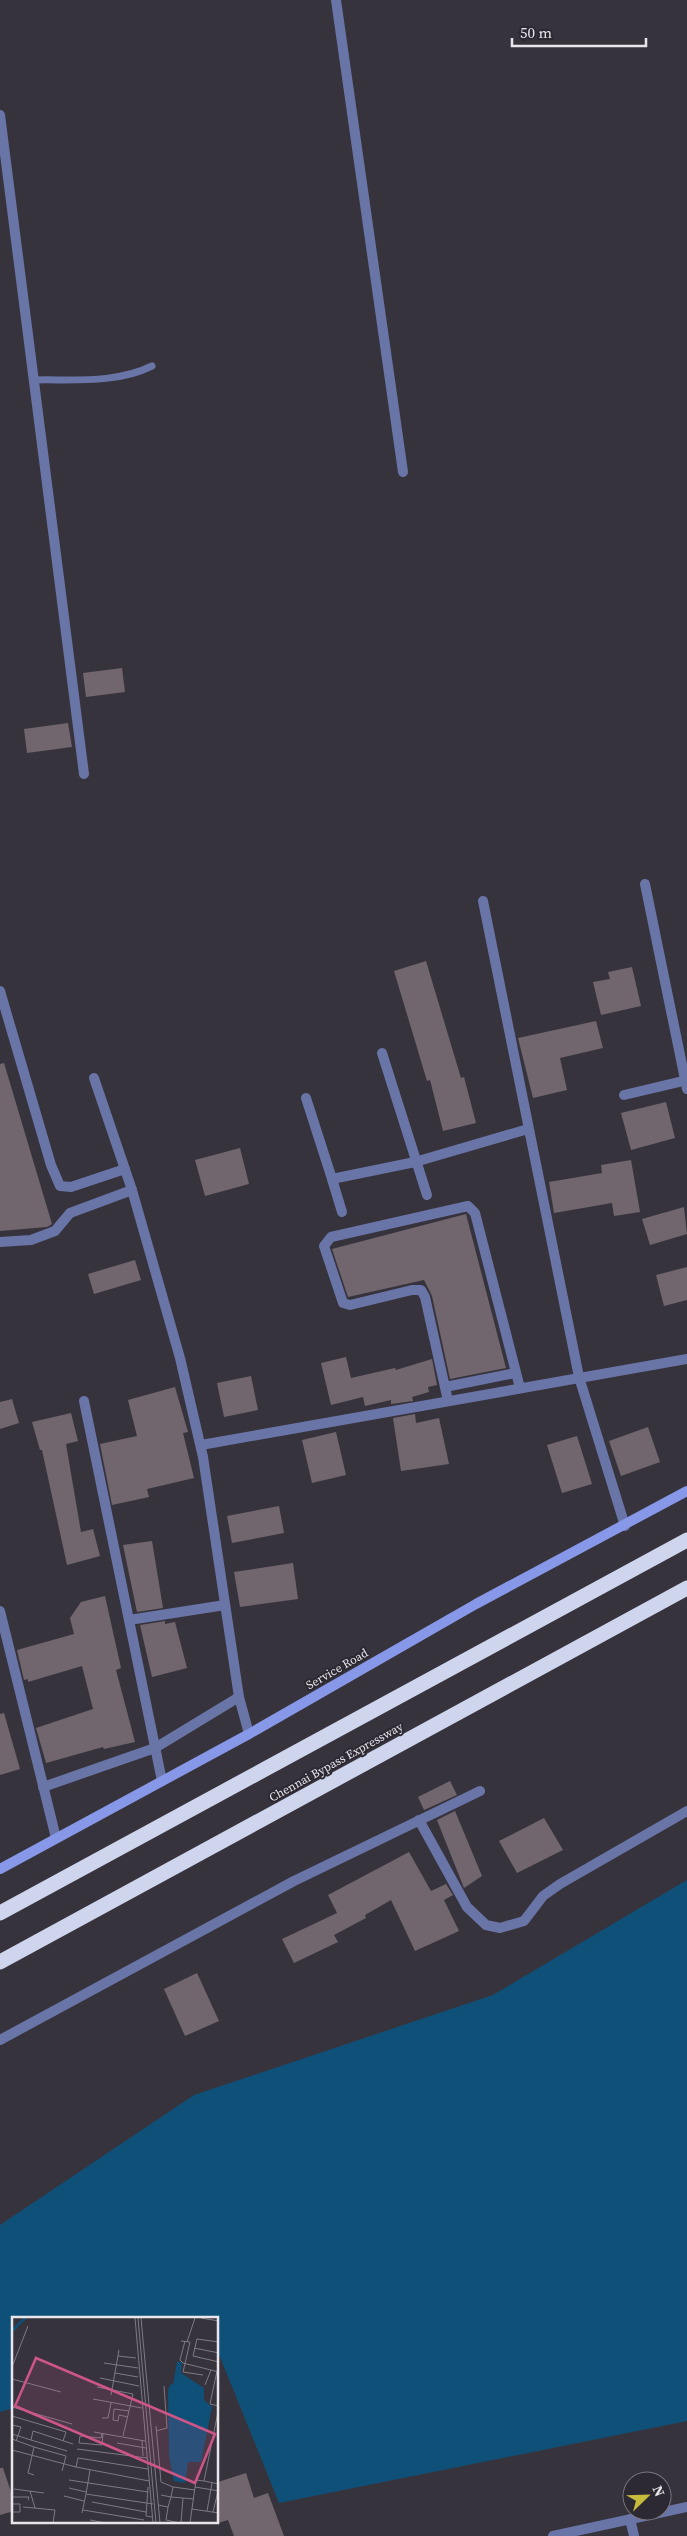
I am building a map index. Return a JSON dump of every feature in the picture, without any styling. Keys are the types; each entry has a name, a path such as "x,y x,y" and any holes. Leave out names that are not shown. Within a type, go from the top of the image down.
{"highway":[{"path":"0,1913 687,1540"},
{"name":"Chennai Bypass Expressway","path":"0,1962 687,1588"}],"street":[{"path":"336,0 403,472"},
{"path":"0,115 84,774"},
{"path":"624,1096 686,1083 645,884"},
{"path":"483,901 579,1377 625,1526"},
{"path":"0,991 51,1165 60,1186 71,1188 125,1170"},
{"path":"382,1053 427,1195"},
{"path":"94,1078 132,1190 180,1358 200,1445 238,1697 249,1734"},
{"path":"306,1098 342,1212"},
{"path":"332,1179 415,1162 528,1129"},
{"path":"0,1242 31,1240 55,1231 70,1213 132,1190"},
{"path":"448,1400 425,1297 421,1290 412,1290 350,1305 344,1303 324,1246 331,1237 468,1206 475,1212 520,1388"},
{"path":"200,1445 687,1359"},
{"path":"445,1388 515,1373"},
{"path":"84,1401 162,1781"},
{"name":"Service Road","path":"0,1869 249,1734 476,1604 625,1526 687,1491"},
{"path":"129,1620 225,1605"},
{"path":"0,1611 56,1838"},
{"path":"43,1786 155,1748 238,1697"},
{"path":"0,2040 294,1881 480,1791"},
{"path":"419,1820 467,1907 486,1924 500,1928 524,1921 543,1896 560,1884 687,1811"},
{"path":"672,2510 687,2507"},
{"path":"553,2536 622,2521"},
{"path":"630,2521 634,2536"}],"lane":[{"path":"33,380 109,378 138,373 152,366"}],"water":[{"path":"687,1880 687,2421 279,2503 219,2354 219,2317 12,2317 12,2409 0,2412 0,2225 194,2095 493,1995"}],"building":[{"path":"122,668 125,692 86,697 83,673"},
{"path":"68,723 72,747 27,753 24,729"},
{"path":"426,961 461,1078 464,1077 476,1123 443,1131 430,1080 427,1081 394,971"},
{"path":"632,967 641,1006 601,1015 593,982 610,979 608,972"},
{"path":"596,1021 603,1048 560,1058 567,1090 533,1098 518,1038"},
{"path":"4,1063 52,1224 47,1227 0,1231 0,1064"},
{"path":"666,1102 675,1138 631,1150 621,1113"},
{"path":"240,1148 249,1184 205,1196 195,1160"},
{"path":"631,1160 640,1212 614,1216 612,1203 554,1213 549,1182 602,1173 601,1165"},
{"path":"684,1207 687,1234 650,1245 642,1219"},
{"path":"466,1214 506,1368 450,1379 432,1296 424,1280 348,1297 332,1249"},
{"path":"135,1260 141,1280 94,1294 88,1274"},
{"path":"687,1267 687,1300 664,1306 656,1275"},
{"path":"346,1357 351,1378 395,1368 396,1370 432,1359 437,1385 428,1387 429,1392 412,1397 413,1401 391,1404 391,1400 365,1406 363,1397 331,1405 321,1363"},
{"path":"251,1376 258,1410 224,1417 217,1383"},
{"path":"175,1387 188,1432 183,1433 194,1478 147,1489 149,1497 112,1505 100,1444 137,1436 128,1400"},
{"path":"12,1399 19,1423 0,1429 0,1402"},
{"path":"71,1413 78,1441 66,1444 81,1532 93,1529 100,1556 67,1565 42,1450 40,1450 32,1422"},
{"path":"415,1414 416,1423 439,1418 449,1464 401,1471 393,1418"},
{"path":"648,1427 660,1462 621,1476 609,1441"},
{"path":"336,1432 346,1475 312,1483 302,1440"},
{"path":"577,1436 592,1484 562,1493 547,1445"},
{"path":"279,1506 284,1533 232,1543 227,1516"},
{"path":"152,1541 163,1608 137,1612 123,1545"},
{"path":"293,1563 298,1599 240,1607 234,1572"},
{"path":"105,1596 121,1668 116,1670 135,1742 104,1749 103,1747 46,1763 36,1728 93,1709 82,1666 28,1682 28,1679 24,1680 17,1650 74,1634 70,1618 81,1602"},
{"path":"165,1621 165,1624 175,1622 187,1668 152,1677 140,1625"},
{"path":"4,1713 20,1769 0,1775 0,1714"},
{"path":"450,1781 457,1795 424,1810 418,1797"},
{"path":"455,1811 482,1876 464,1888 437,1820"},
{"path":"544,1818 563,1850 517,1873 499,1841"},
{"path":"409,1852 431,1891 446,1884 453,1895 444,1900 459,1931 415,1951 391,1900 365,1915 366,1918 334,1935 338,1942 294,1963 282,1939 337,1913 328,1895"},
{"path":"197,1973 219,2021 185,2036 164,1989"},
{"path":"0,2468 3,2468 12,2495 12,2512 0,2515"},
{"path":"246,2473 254,2498 268,2493 284,2536 234,2536 228,2520 219,2523 219,2482"}]}
